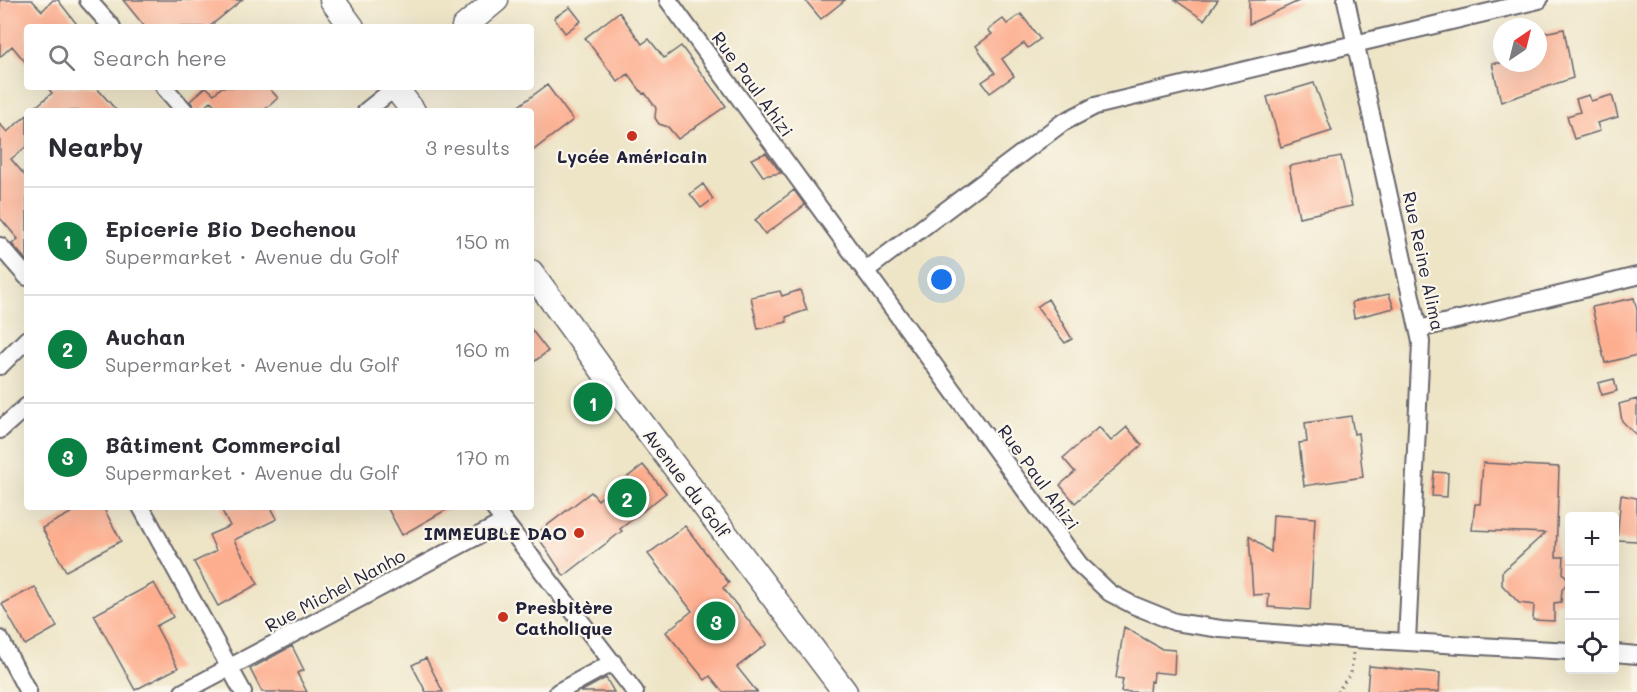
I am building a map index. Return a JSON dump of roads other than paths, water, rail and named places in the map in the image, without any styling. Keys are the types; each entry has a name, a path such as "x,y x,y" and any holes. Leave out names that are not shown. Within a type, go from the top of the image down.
{"main road":[{"path":"332,0 350,24"},
{"path":"468,24 496,0"},
{"path":"398,90 411,108"},
{"name":"Avenue du Golf","path":"534,276 619,393 845,692"}],"street":[{"path":"88,0 109,24"},
{"name":"Rue Paul Ahizi","path":"668,0 1079,564 1110,593 1176,622 1221,629 1565,651"},
{"name":"Rue Reine Alima","path":"1346,0 1419,329 1420,366 1407,642"},
{"path":"865,271 1062,123 1095,106 1539,0"},
{"path":"167,90 182,108"},
{"path":"370,108 392,90"},
{"path":"0,246 24,274"},
{"path":"1419,329 1637,276"},
{"path":"0,366 24,342"},
{"path":"0,430 24,409"},
{"path":"143,510 243,692"},
{"path":"495,510 635,692"},
{"name":"Rue Michel Nanho","path":"183,692 504,522"},
{"path":"0,639 28,692"},
{"path":"1619,653 1637,655"},
{"path":"558,692 613,662"}],"place":[{"name":"Lycée Américain","path":"632,136"},
{"name":"Epicerie Bio Dechenou","path":"593,402"},
{"name":"Auchan","path":"627,498"},
{"name":"IMMEUBLE DAO","path":"579,533"},
{"name":"Presbitère Catholique","path":"503,617"},
{"name":"Bâtiment Commercial","path":"716,621"}]}
